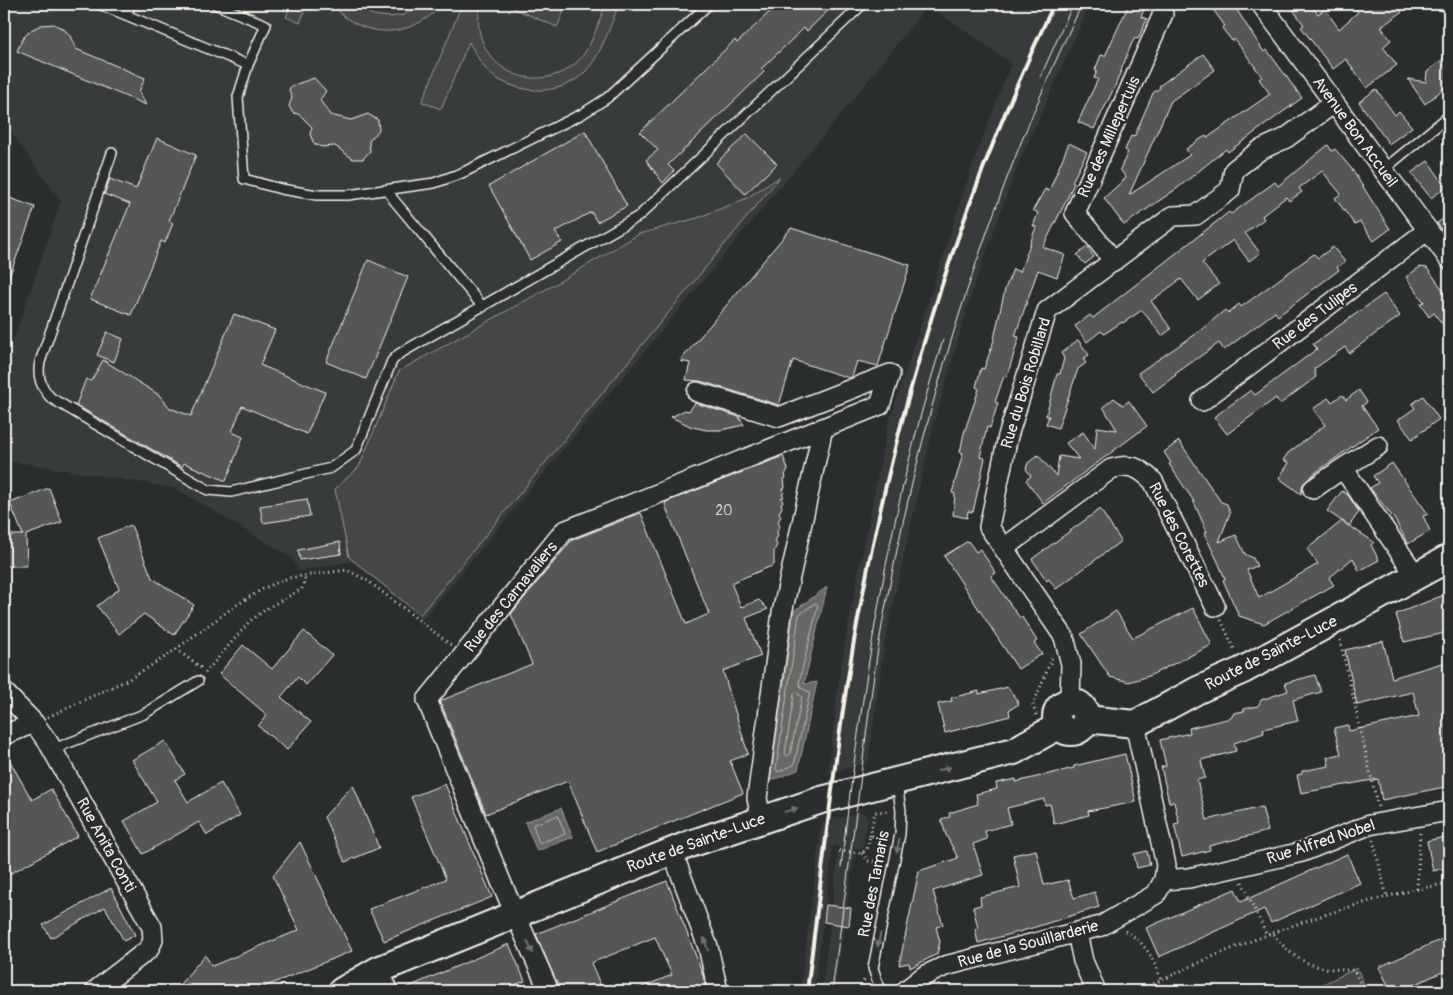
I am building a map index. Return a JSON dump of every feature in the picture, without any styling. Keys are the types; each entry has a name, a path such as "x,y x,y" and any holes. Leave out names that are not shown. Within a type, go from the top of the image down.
{"street":[{"name":"Rue des Millepertuis","path":"1114,261 1075,213 1163,14 1160,4"},
{"name":"Avenue Bon Accueil","path":"1261,4 1449,259"},
{"name":"Rue du Bois Robillard","path":"1078,710 1071,664 1064,637 989,527 1008,436 1047,311 1173,216 1196,215 1230,190 1234,170 1260,150 1286,138 1334,103"},
{"name":"Rue des Tulipes","path":"1202,401 1428,230"},
{"name":"Rue des Carnavaliers","path":"515,913 427,700 564,531 880,405 890,374 780,417 697,392"},
{"path":"761,819 757,798 782,613 823,428"},
{"path":"1313,489 1378,446"},
{"name":"Rue des Corettes","path":"1004,548 1111,469 1126,465 1142,470 1153,481 1215,606"},
{"path":"1343,468 1416,576"},
{"name":"Route de Sainte-Luce","path":"1135,724 1198,690 1243,670 1449,558"},
{"name":"Rue Anita Conti","path":"4,692 34,723 53,749 152,927 153,940 148,949 94,991"},
{"path":"1048,722 1072,731 1082,727 1078,710 1135,724 1164,854 1164,880"},
{"name":"Route de Sainte-Luce","path":"342,991 383,981 515,913 672,850 761,819 850,792 1014,751 1048,722"},
{"path":"4,735 34,723"},
{"name":"Rue Alfred Nobel","path":"1164,880 1189,878 1302,852 1375,824 1449,812"},
{"path":"672,850 708,947 718,991"},
{"name":"Rue de la Souillarderie","path":"905,991 924,976 945,966 1101,926 1156,894 1164,880"},
{"path":"515,913 549,991"},
{"path":"1077,933 1083,961 1096,991"}],"lane":[{"path":"99,4 248,65"},
{"path":"126,15 131,4"},
{"path":"215,4 266,25 248,65 238,97 244,179 281,189 317,195 348,195 388,190 434,183 462,173 582,114 607,98 709,4"},
{"path":"112,153 40,362 38,372 40,382 51,398 208,490 231,492 331,468 346,460 356,450 392,361 399,354 639,216 863,4"},
{"path":"1383,170 1449,116"},
{"path":"388,190 392,199 482,307"},
{"path":"53,749 144,714 198,681"},
{"name":"Rue des Tamaris","path":"884,991 879,986 873,968 900,834 901,811 897,780"}],"path":[{"path":"34,723 129,679 264,588 288,578 306,575 348,570 368,580 465,655"},
{"path":"198,681 250,621 269,607 302,589 306,575"},
{"name":"Rue des Corettes","path":"1215,606 1243,670"},
{"path":"1336,620 1387,897"},
{"path":"176,649 206,671"},
{"path":"1048,722 1033,705 1055,653"},
{"path":"862,854 867,848 876,812 901,811"},
{"path":"1417,889 1419,816"},
{"path":"870,836 880,836 876,861"},
{"path":"839,851 862,854 868,861 886,864"},
{"path":"1238,867 1240,876 1267,936"},
{"path":"1135,991 1267,936 1387,897 1449,883"},
{"path":"1116,935 1125,931 1146,947 1161,980"},
{"path":"1273,934 1282,946 1318,968 1354,970 1364,991"}],"shaded area":[{"path":"4,4 1090,4 1015,172 973,289 933,426 884,646 868,763 828,774 839,678 887,428 972,166 1011,63 928,5 851,102 423,619 352,561 299,571 292,558 175,488 4,460 4,367 61,201 4,123"},
{"path":"291,4 307,4 300,23 286,17"},
{"path":"332,4 352,4 373,15 389,17 404,15 423,4 442,4 430,16 417,24 387,31 357,25"},
{"path":"462,4 481,4 479,25 483,43 492,58 506,70 523,77 541,78 559,73 577,62 591,42 606,4 619,4 596,57 585,72 576,80 566,85 542,90 530,90 507,84 496,78 484,67 469,42 441,109 422,102"},
{"path":"503,4 567,4 557,27"},
{"path":"780,177 420,615 349,557 335,489 359,467 399,371 557,283 639,234 697,218 745,199"},
{"path":"864,812 868,820 862,849 855,848 835,991 822,991 839,846 833,846 814,991 800,991 822,822"},
{"path":"1357,968 1367,991 1321,991 1319,986"}],"water":[{"path":"827,587 804,684 817,682 798,770 770,781 794,611"},
{"path":"561,808 573,837 537,851 525,822"}],"building":[{"path":"778,4 835,4 807,31 804,28 761,69 764,72 668,165 674,171 663,183 646,160 658,150 640,132 735,40 737,43"},
{"path":"1129,4 1146,4 1141,17 1147,19 1138,39 1135,38 1131,45 1115,86 1094,129 1078,122 1098,79 1094,78 1097,71 1095,70 1101,55 1105,56"},
{"path":"1209,4 1233,4 1264,52 1267,50 1302,98 1228,152 1226,149 1179,187 1124,225 1104,198 1126,178 1120,169 1128,152 1125,150 1131,136 1134,137 1153,93 1160,88 1159,86 1203,54 1215,70 1171,101 1129,195 1190,155 1186,149 1206,136 1207,138 1270,94 1259,79 1262,77 1243,50 1234,39 1232,41 1222,28 1225,26"},
{"path":"1289,4 1310,4 1318,14 1325,9 1339,29 1358,12 1352,4 1396,4 1402,12 1381,27 1391,40 1383,47 1397,65 1367,88 1346,59 1333,69 1301,27 1304,25"},
{"path":"54,24 65,30 76,49 145,78 139,92 146,105 17,51 23,38 31,30 41,25"},
{"path":"1449,54 1449,84 1425,104 1408,79 1426,82 1427,72"},
{"path":"314,78 326,91 320,100 330,115 351,120 368,114 378,120 379,130 369,141 370,151 363,159 353,159 335,146 322,147 314,144 310,134 312,127 300,115 292,112 289,106 292,98 289,90 291,86"},
{"path":"1376,89 1395,115 1399,111 1412,127 1389,144 1359,102"},
{"path":"585,131 627,206 597,222 591,212 555,232 562,242 530,260 489,186"},
{"path":"747,134 777,164 745,194 716,163"},
{"path":"157,138 196,155 169,221 173,223 165,243 161,241 131,315 90,299 130,204 104,194 110,179 136,189"},
{"path":"1069,143 1087,152 1072,182 1074,183 1067,199 1043,247 1065,255 1057,277 1038,270 1015,336 1019,337 1009,370 1006,377 1004,376 995,402 998,403 990,428 987,427 980,457 985,458 973,512 968,511 967,518 953,515 955,494 952,493 963,453 960,452 964,433 979,389 976,387 981,368 984,369 993,343 1005,289 1013,269 1020,272 1036,227 1033,226 1038,213 1033,210 1045,189 1049,191"},
{"path":"1328,145 1332,151 1335,149 1351,168 1390,229 1374,241 1360,222 1355,225 1335,198 1341,194 1322,171 1299,188 1302,192 1289,201 1286,197 1262,216 1264,219 1245,233 1260,253 1249,261 1233,240 1202,263 1219,284 1198,300 1181,279 1151,301 1171,329 1162,336 1142,310 1104,334 1101,331 1087,342 1075,326 1090,315 1093,318 1229,212 1231,214 1275,182 1278,186"},
{"path":"1428,161 1446,187 1431,198 1411,173"},
{"path":"4,196 35,207 5,288 4,288"},
{"path":"1449,215 1449,240 1437,223"},
{"path":"791,228 910,265 878,366 857,361 852,377 849,378 793,360 779,405 700,381 686,380 690,363 680,361"},
{"path":"1087,247 1094,257 1085,264 1077,255"},
{"path":"1333,247 1345,262 1337,267 1339,270 1278,316 1275,312 1224,350 1219,343 1153,392 1138,373 1196,334 1225,310 1228,313 1239,304 1241,307 1314,254 1318,258"},
{"path":"368,260 408,277 366,379 326,362"},
{"path":"1420,267 1427,268 1449,298 1449,333 1434,313 1429,317 1420,304 1424,302 1406,277"},
{"path":"1384,294 1400,316 1349,353 1345,347 1314,369 1316,377 1280,404 1276,398 1227,434 1214,417 1251,390 1255,395 1317,349 1313,344"},
{"path":"234,314 275,330 260,365 325,392 307,434 242,406 232,432 243,437 226,481 184,463 182,467 76,405 86,379 91,381 103,360 159,395 170,408 191,416"},
{"path":"107,332 123,339 114,362 97,355"},
{"path":"1078,340 1089,355 1083,359 1086,363 1078,369 1058,428 1046,424 1049,416 1046,416 1057,374 1060,374 1064,358 1061,353"},
{"path":"1359,390 1367,402 1362,406 1378,428 1315,473 1303,484 1301,494 1279,478 1289,463 1283,460 1288,453 1325,425 1313,409 1328,398 1332,402 1342,395 1346,400"},
{"path":"1423,396 1439,419 1412,439 1398,420 1415,408 1412,404"},
{"path":"1114,398 1123,405 1129,401 1147,426 1043,503 1026,480 1031,476 1026,469 1028,463 1038,455 1056,476 1059,456 1079,459 1066,443 1083,432 1095,449 1097,427 1117,430 1103,407"},
{"path":"695,403 739,417 744,425 721,430 707,430 692,427 671,417 685,410 689,411"},
{"path":"1179,441 1221,502 1227,504 1230,513 1219,542 1236,535 1245,554 1253,558 1257,566 1247,570 1259,598 1318,564 1307,549 1342,521 1374,542 1371,545 1379,560 1359,571 1353,558 1329,578 1334,585 1264,624 1239,616 1223,580 1225,579 1219,564 1204,533 1207,532 1193,500 1169,464 1171,463 1164,452"},
{"path":"783,456 788,469 784,479 785,488 782,494 784,497 781,498 783,502 781,503 782,507 779,513 781,516 778,522 780,526 777,532 778,536 775,541 777,545 774,551 774,565 731,583 741,607 759,600 768,609 746,618 761,656 723,671 748,754 730,761 743,793 597,852 568,781 486,814 440,701 532,664 511,614 572,540 641,513 686,624 709,614 665,505 666,502"},
{"path":"1392,463 1428,514 1423,516 1430,531 1408,544 1395,520 1370,488 1378,483 1373,476"},
{"path":"49,488 62,522 26,535 27,566 4,566 4,535 23,535 10,503"},
{"path":"1342,491 1348,495 1359,512 1349,526 1327,511"},
{"path":"307,499 310,516 263,523 260,506"},
{"path":"1100,509 1121,541 1056,589 1049,579 1047,581 1032,559"},
{"path":"131,525 152,578 194,605 174,635 144,614 119,634 97,606 119,589 98,538"},
{"path":"968,541 976,552 980,549 996,573 991,576 1020,618 1022,617 1037,641 1034,643 1042,654 1018,669 944,556"},
{"path":"340,542 341,554 300,560 298,550"},
{"path":"1449,593 1449,632 1404,642 1396,614"},
{"path":"1193,608 1212,645 1149,676 1129,682 1110,677 1081,634 1116,611 1133,638"},
{"path":"304,631 332,655 306,685 298,677 281,697 311,722 287,750 258,726 267,715 219,674 243,645 272,669"},
{"path":"1383,641 1392,678 1449,661 1449,786 1382,800 1378,779 1301,793 1297,775 1302,774 1302,771 1329,766 1327,757 1341,754 1334,728 1348,725 1349,731 1419,716 1413,692 1357,705 1345,650"},
{"path":"1315,675 1321,692 1293,700 1298,721 1263,729 1264,733 1234,743 1236,751 1201,760 1205,778 1197,780 1207,820 1262,807 1268,831 1209,846 1210,850 1182,857 1174,824 1179,823 1174,802 1169,802 1161,767 1166,766 1160,740 1190,733 1189,728 1231,718 1234,713 1258,706 1261,700 1288,691 1285,683"},
{"path":"1008,687 1019,704 1009,710 1010,716 945,733 938,704 952,701 951,698 979,691 979,694"},
{"path":"165,741 185,774 175,780 188,802 221,783 240,815 207,835 199,822 143,854 124,821 157,802 132,760"},
{"path":"4,751 32,800 51,789 78,836 4,877 4,828 10,824 4,814"},
{"path":"1125,754 1136,802 1088,811 1089,815 1054,824 1050,804 1045,805 1044,799 1007,808 1011,824 985,831 987,839 973,844 983,875 933,891 943,925 936,927 940,942 937,954 910,968 909,963 899,965 919,871 958,858 946,835 941,819 950,817 949,813 978,804 976,794 997,789 996,783 1016,779 1016,782"},
{"path":"445,784 492,897 384,941 369,909 446,879 411,797"},
{"path":"353,785 379,848 345,862 324,817"},
{"path":"1449,836 1449,867 1433,871 1427,841"},
{"path":"300,842 352,951 254,991 174,991 205,955 212,966 299,930 273,876"},
{"path":"1036,850 1044,885 1068,880 1074,898 1095,892 1099,907 978,943 975,929 978,928 973,907 981,905 980,897 1020,887 1013,855"},
{"path":"1147,851 1150,865 1137,868 1134,854"},
{"path":"1347,854 1360,883 1271,923 1264,909 1159,957 1146,928 1235,889 1241,902"},
{"path":"667,881 702,972 707,991 632,991 672,975 655,937 591,963 603,991 560,991 536,934"},
{"path":"111,888 135,935 124,941 105,907 51,938 43,925"},
{"path":"826,905 851,908 849,926 824,922"},
{"path":"1449,936 1449,969 1400,991 1391,991 1379,967"},
{"path":"509,944 525,981 499,991 399,991"}],"tram line":[{"path":"1040,78 1073,4"},
{"path":"832,991 878,648 904,518 923,442 943,367 992,219 1049,75 1082,4"},
{"path":"841,867 858,734 879,601 907,469 943,340"}],"railway":[{"path":"807,991 849,670 873,544 891,464 935,307 961,230 989,153 1020,78 1054,4"}]}
